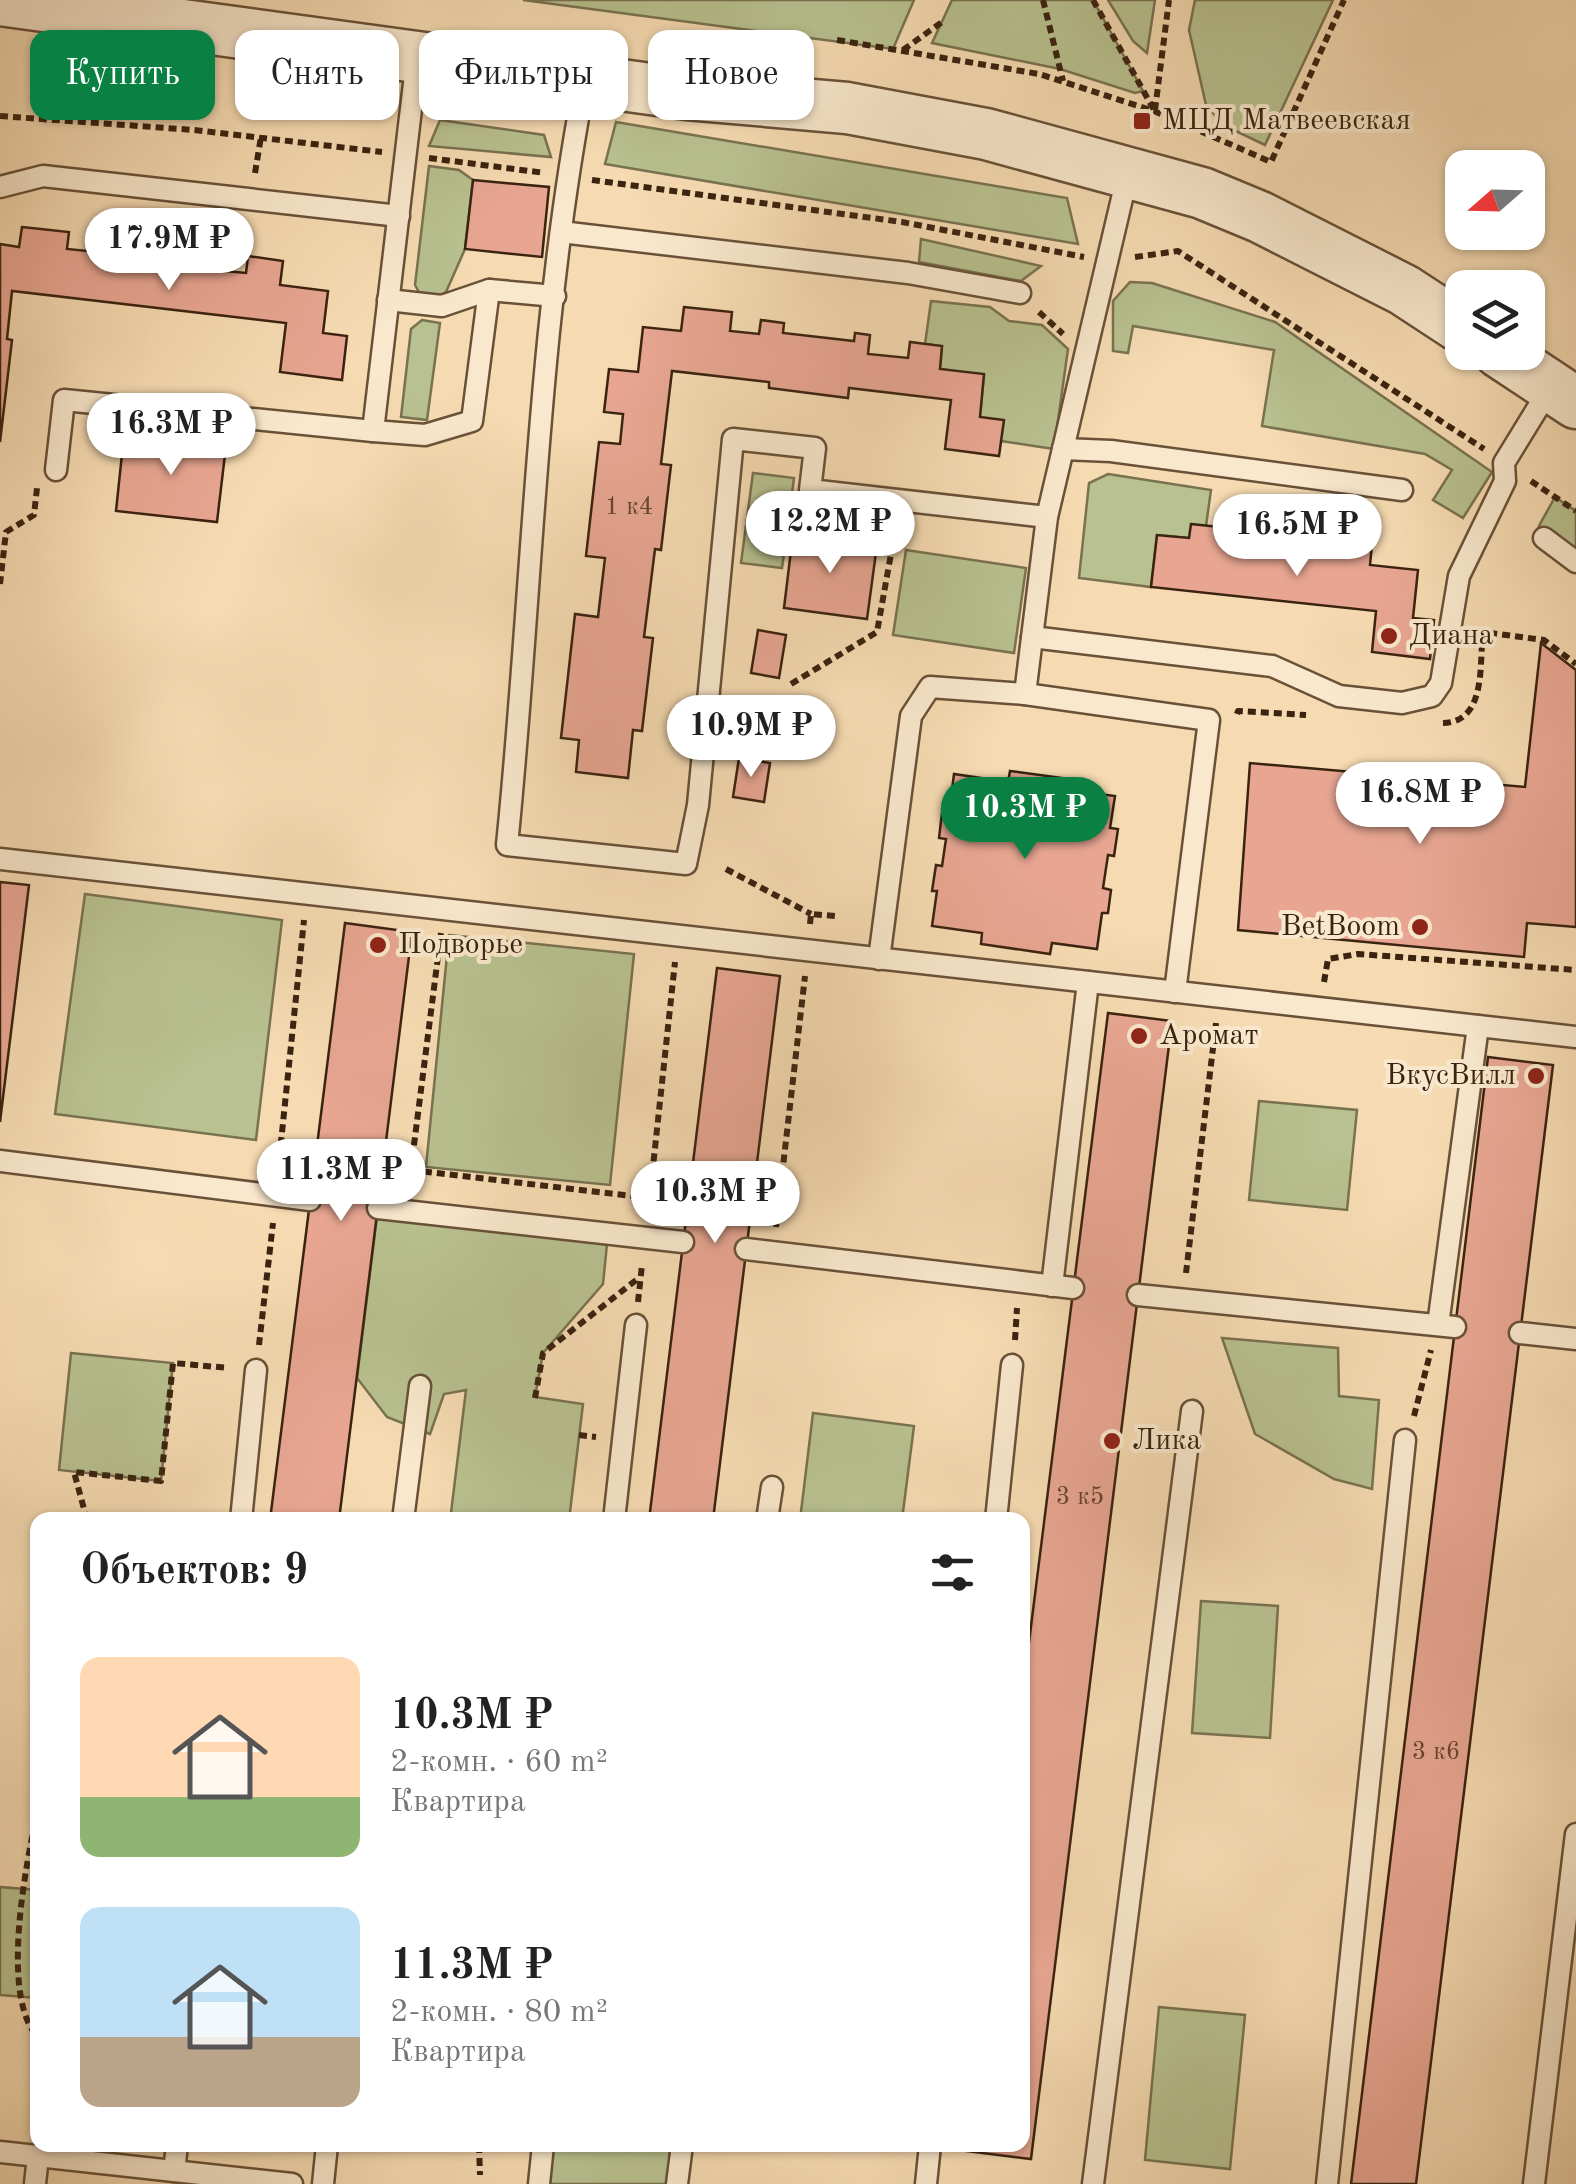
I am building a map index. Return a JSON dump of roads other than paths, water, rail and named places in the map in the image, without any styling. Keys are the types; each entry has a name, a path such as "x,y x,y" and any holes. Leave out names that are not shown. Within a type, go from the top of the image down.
{"street":[{"path":"2,1 417,58"},
{"path":"0,28 132,18"},
{"path":"628,85 881,114 986,134 1129,172 1202,193 1260,217 1404,290 1445,317"},
{"path":"1527,370 1563,394"}],"lane":[{"path":"373,431 417,58"},
{"path":"577,120 566,176 533,513 507,845 686,864 698,805 733,439 814,448 810,490 1047,517"},
{"path":"1025,694 1047,517 1129,172"},
{"path":"0,187 44,176 399,216"},
{"path":"562,232 908,273 1020,293"},
{"path":"388,300 442,306 489,290 555,296"},
{"path":"56,470 64,400 425,435 472,420 489,290"},
{"path":"1032,637 1272,666 1339,696 1402,702 1432,696 1441,683 1459,576 1505,482 1504,463 1563,394"},
{"path":"1063,449 1112,451 1402,490"},
{"path":"1544,538 1576,562"},
{"path":"879,959 911,716 930,687 1025,694 1209,720 1176,992"},
{"path":"0,859 1576,1038"},
{"path":"746,1250 1063,1287 1088,982"},
{"path":"1138,1295 1447,1326 1478,1026"},
{"path":"0,1161 310,1200"},
{"path":"378,1208 683,1242"},
{"path":"615,1512 637,1315"},
{"path":"1520,1333 1576,1339"},
{"path":"997,1512 1012,1366"},
{"path":"242,1512 256,1370"},
{"path":"404,1512 420,1386"},
{"path":"1093,2184 1192,1411"},
{"path":"1327,2184 1406,1440"},
{"path":"769,1512 772,1487"},
{"path":"1534,2184 1576,1834"},
{"path":"0,2152 292,2184"},
{"path":"174,2171 176,2152"},
{"path":"323,2184 326,2152"},
{"path":"539,2184 542,2152"},
{"path":"677,2184 681,2152"},
{"path":"926,2184 929,2152"},
{"path":"35,2184 38,2156"}],"place":[{"name":"МЦД Матвеевская","path":"1142,121"},
{"name":"Диана","path":"1389,636"},
{"name":"BetBoom","path":"1420,927"},
{"name":"Подворье","path":"378,945"},
{"name":"Аромат","path":"1139,1036"},
{"name":"ВкусВилл","path":"1536,1076"},
{"name":"Лика","path":"1112,1441"}]}
